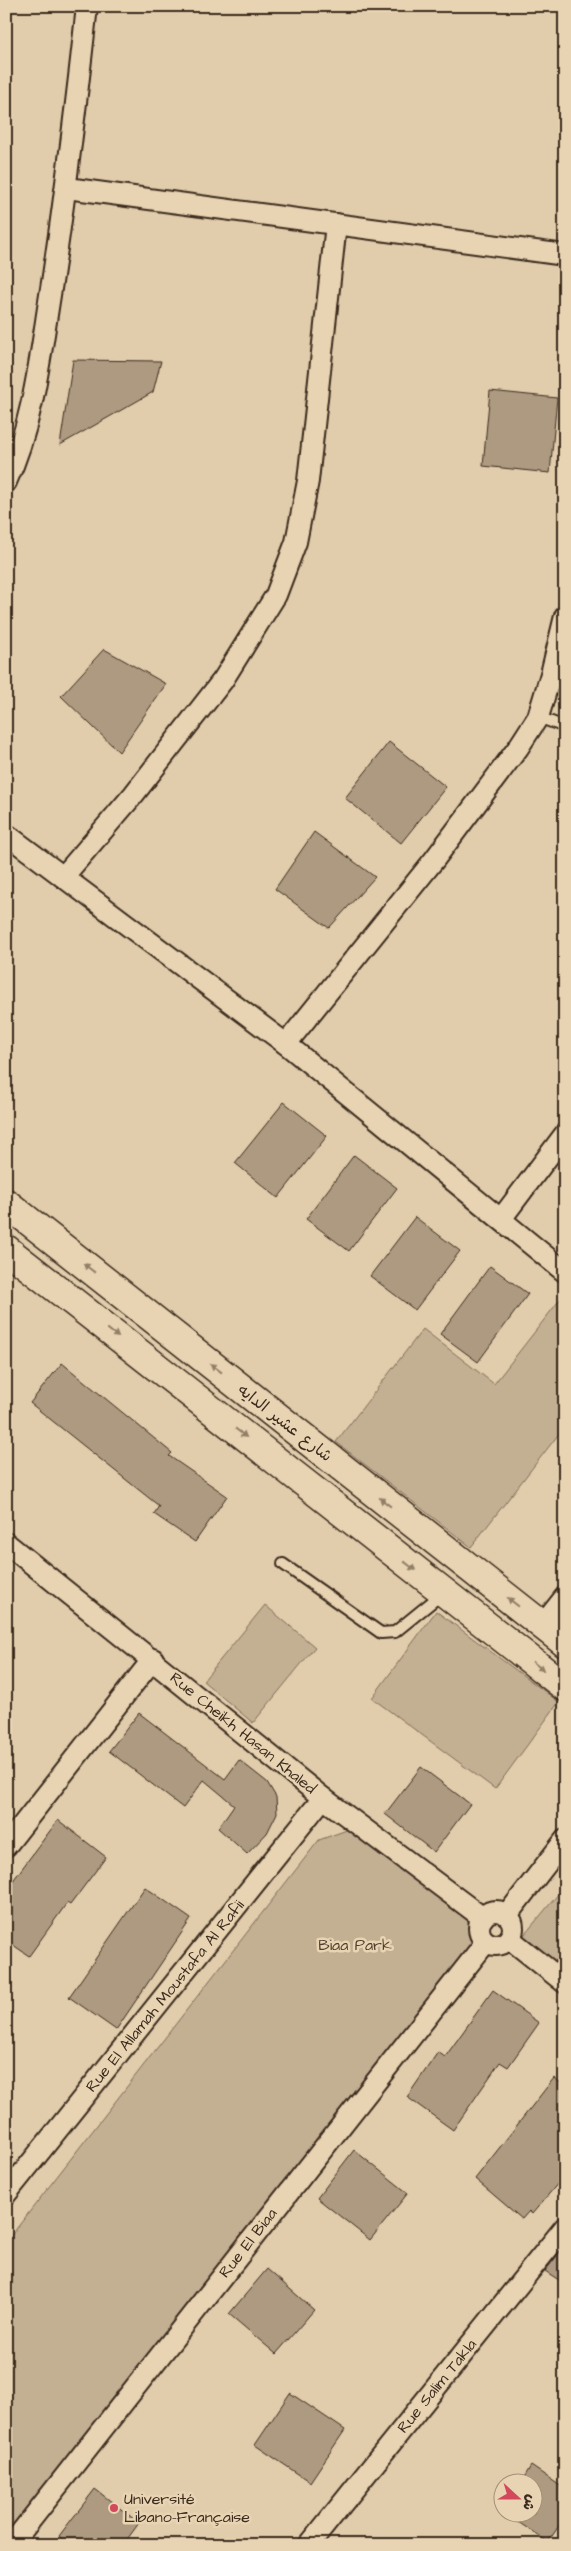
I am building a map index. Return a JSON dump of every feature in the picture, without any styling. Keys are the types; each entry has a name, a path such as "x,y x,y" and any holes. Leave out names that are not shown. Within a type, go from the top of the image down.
{"street":[{"path":"6,482 16,460 27,423 68,188 87,6"},
{"path":"68,188 565,256"},
{"path":"62,877 134,794 223,680 276,595 296,542 308,481 336,224"},
{"path":"286,1044 434,860 518,748 538,717 555,676 565,616"},
{"path":"6,834 286,1044 565,1272"},
{"path":"502,1219 565,1134"},
{"name":"شارع عشير الدايه","path":"6,1203 565,1643"},
{"path":"6,1249 565,1687"},
{"name":"Rue Cheikh Hasan Khaled","path":"6,1543 323,1798 483,1918"},
{"path":"542,1626 565,1597"},
{"path":"6,1846 153,1660"},
{"name":"Rue El Allamah Moustafa Al Rafii","path":"6,2194 323,1798"},
{"path":"507,1915 565,1840"},
{"path":"499,1911 507,1915 512,1922 514,1930 510,1939 503,1944 494,1945 486,1942 480,1935 479,1926 483,1918 490,1912 499,1911"},
{"path":"510,1939 565,1983"},
{"name":"Rue El Biaa","path":"11,2545 486,1942"},
{"name":"Rue Salim Takla","path":"309,2545 565,2227"}],"lane":[{"path":"538,717 565,728"},
{"path":"283,1564 381,1633 395,1632 444,1592"}],"green space":[{"path":"565,1293 565,1426 471,1547 336,1442 423,1329 494,1384"},
{"path":"265,1605 315,1647 253,1723 203,1681"},
{"path":"436,1611 559,1702 495,1789 372,1698"},
{"name":"Biaa Park","path":"358,1826 468,1904 473,1945 12,2528 6,2531 6,2242 319,1840"},
{"path":"565,1886 565,1975 520,1940"}],"building":[{"path":"73,360 161,361 153,392 60,445"},
{"path":"490,391 557,398 550,473 483,466"},
{"path":"104,649 166,684 119,752 61,696"},
{"path":"389,742 446,787 401,843 345,798"},
{"path":"314,832 375,877 329,928 275,889"},
{"path":"284,1102 327,1136 278,1198 235,1163"},
{"path":"354,1155 397,1188 349,1251 306,1219"},
{"path":"415,1217 460,1251 415,1310 370,1276"},
{"path":"490,1266 528,1294 478,1362 440,1334"},
{"path":"62,1363 172,1453 169,1456 227,1496 195,1542 154,1514 159,1506 30,1403"},
{"path":"139,1713 225,1779 239,1760 267,1782 276,1797 277,1813 267,1833 247,1854 218,1828 234,1805 204,1780 183,1808 109,1751"},
{"path":"421,1767 470,1804 434,1852 385,1814"},
{"path":"58,1820 106,1857 70,1905 67,1903 29,1956 6,1940 6,1890"},
{"path":"145,1887 191,1919 116,2030 69,1997"},
{"path":"493,1990 539,2023 508,2067 500,2062 453,2130 407,2097 438,2052 445,2057"},
{"path":"554,2078 565,2086 565,2175 532,2214 529,2211 522,2219 475,2179"},
{"path":"354,2150 408,2193 370,2240 317,2198"},
{"path":"565,2246 565,2284 545,2271"},
{"path":"267,2269 314,2310 276,2354 229,2314"},
{"path":"290,2393 345,2430 310,2482 255,2445"},
{"path":"531,2466 543,2474 526,2474"},
{"path":"544,2475 565,2489 565,2517 548,2542 521,2524 544,2524"},
{"path":"95,2489 139,2523 123,2545 70,2545 59,2536"}],"place":[{"name":"Université Libano-Française","path":"114,2508"}]}
